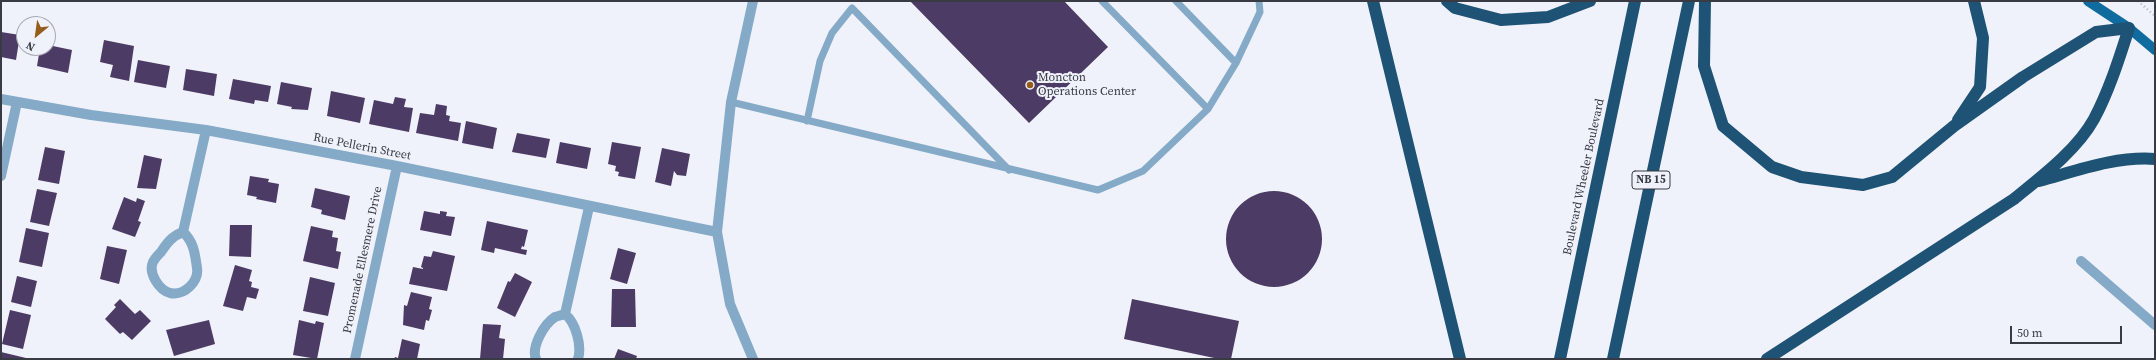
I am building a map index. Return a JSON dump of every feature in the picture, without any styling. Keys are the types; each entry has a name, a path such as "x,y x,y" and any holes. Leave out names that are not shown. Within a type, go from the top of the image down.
{"highway":[{"path":"1373,1 1460,359"},
{"path":"1448,1 1454,8 1501,20 1548,17 1590,1"},
{"name":"Boulevard Wheeler Boulevard","path":"1560,359 1635,1"},
{"name":"NB 15","path":"1613,359 1689,1"},
{"path":"1705,1 1704,66 1723,126 1772,167 1801,177 1863,185 1892,177 1954,126 2024,77 2096,32 2130,28 2110,85 2093,120 2070,150 2036,182 2014,198 1767,359"},
{"path":"1954,126 1980,87 1983,38 1974,1"},
{"path":"2036,182 2086,168 2138,158 2155,159"}],"main road":[{"path":"2088,1 2130,28 2155,50"}],"street":[{"path":"753,1 731,102 717,232 730,304 753,359"},
{"name":"Rue Pellerin Street","path":"1,99 91,115 206,130 397,166 589,207 717,232"},
{"path":"1,176 17,102"},
{"path":"183,232 206,130"},
{"name":"Promenade Ellesmere Drive","path":"355,359 397,166"},
{"path":"565,314 589,207"},
{"path":"183,232 193,245 198,273 195,282 188,288 181,292 170,293 162,288 151,272 153,262 169,240 175,235 183,232"},
{"path":"2081,261 2155,325"},
{"path":"536,359 534,354 536,344 549,322 555,317 565,314"},
{"path":"565,314 571,320 574,327 580,354 578,359"}],"lane":[{"path":"1102,1 1208,109"},
{"path":"1176,1 1236,63"},
{"path":"731,102 1009,170 1098,190 1143,171 1208,109 1236,63 1260,12 1259,1"},
{"path":"807,121 820,61 832,33 852,8 1009,170"}],"path":[{"path":"2138,1 2155,16"}],"building":[{"name":"Moncton Operations Center","path":"910,1 1064,1 1108,47 1029,123"},
{"path":"1,32 16,34 16,60 1,57"},
{"path":"104,40 134,46 129,81 110,77 113,65 100,62"},
{"path":"56,47 72,50 68,73 37,66 39,56 56,56"},
{"path":"138,60 170,66 166,88 134,82"},
{"path":"186,69 217,74 214,96 183,90"},
{"path":"233,79 271,86 268,102 255,100 254,104 229,99"},
{"path":"281,82 312,88 308,110 291,109 292,107 277,104"},
{"path":"331,91 365,98 360,123 327,116"},
{"path":"395,97 406,99 404,107 413,108 409,132 369,124 374,100 393,104"},
{"path":"436,104 447,106 446,115 450,116 449,121 461,123 458,141 416,133 420,113 434,115"},
{"path":"466,121 497,128 493,149 462,143"},
{"path":"517,133 550,139 546,158 512,152"},
{"path":"560,142 591,148 587,169 556,163"},
{"path":"612,142 641,147 635,179 618,176 619,172 615,171 616,166 608,164"},
{"path":"45,147 65,151 59,184 38,180"},
{"path":"662,148 690,154 686,176 677,175 674,171 671,186 655,182"},
{"path":"144,155 162,159 156,189 137,188"},
{"path":"250,176 269,179 268,182 279,184 276,203 256,199 257,197 247,195"},
{"path":"315,188 350,196 345,220 321,214 322,210 311,207"},
{"path":"37,189 57,193 49,226 30,222"},
{"path":"1274,191 1292,194 1308,205 1319,221 1322,239 1319,257 1308,273 1292,284 1274,287 1256,284 1240,273 1229,257 1226,239 1229,221 1240,205 1256,194"},
{"path":"124,197 136,202 137,198 145,201 138,221 141,222 135,237 112,229"},
{"path":"424,211 440,214 440,211 447,212 446,216 455,217 451,236 420,230"},
{"path":"487,221 528,230 524,247 522,246 521,249 527,250 526,255 495,248 494,253 481,250"},
{"path":"230,225 252,225 251,257 229,256"},
{"path":"311,226 333,231 332,237 338,238 336,251 341,252 338,269 303,261"},
{"path":"26,228 49,233 42,267 19,262"},
{"path":"107,246 127,250 119,284 100,279"},
{"path":"618,248 636,253 627,284 610,279"},
{"path":"433,251 455,256 447,291 409,284 413,267 423,269 421,267 424,256 431,257"},
{"path":"235,265 252,270 249,281 252,282 251,287 259,289 256,299 247,297 243,311 223,306"},
{"path":"515,273 532,282 515,317 497,308 508,281 510,282"},
{"path":"17,276 37,281 31,307 11,302"},
{"path":"310,277 335,283 328,316 303,311"},
{"path":"612,289 635,289 636,327 611,327"},
{"path":"411,292 432,297 429,309 432,310 429,321 426,320 424,330 403,325 404,305 407,306"},
{"path":"120,299 135,314 140,310 151,321 132,340 123,332 120,334 105,319 116,307 114,305"},
{"path":"1132,299 1239,321 1231,359 1219,359 1124,339"},
{"path":"10,310 31,315 23,349 2,344"},
{"path":"209,320 215,344 174,356 166,330"},
{"path":"299,320 315,324 316,321 324,323 317,359 293,355"},
{"path":"483,324 501,325 499,338 505,339 503,359 480,359"},
{"path":"402,339 420,344 417,359 394,359 395,357 398,358"},
{"path":"618,349 637,356 636,359 614,359"},
{"path":"1,352 26,358 26,359 1,359"}],"place":[{"name":"Moncton Operations Center","path":"1030,85"}]}
